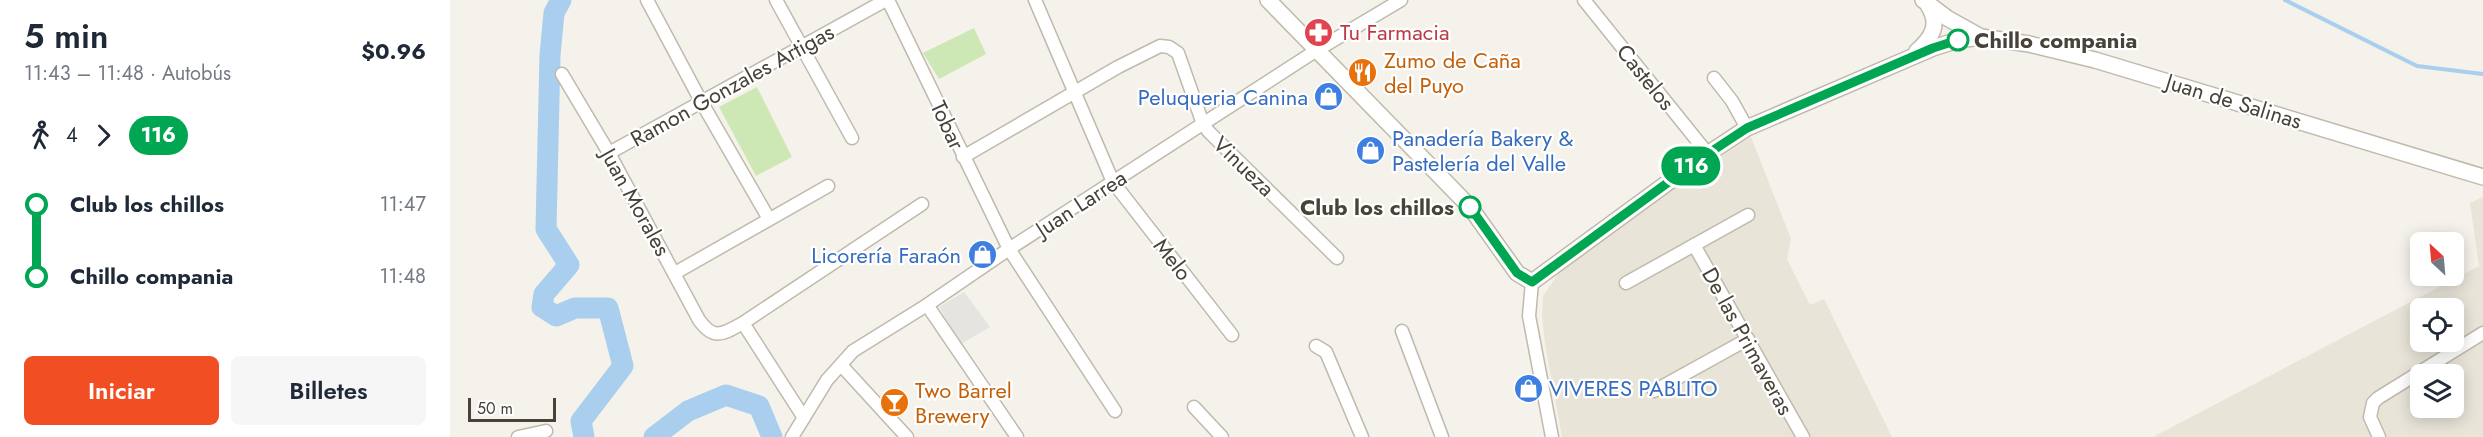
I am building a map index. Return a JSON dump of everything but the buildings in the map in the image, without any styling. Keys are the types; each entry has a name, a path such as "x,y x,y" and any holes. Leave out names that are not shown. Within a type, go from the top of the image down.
{"street":[{"path":"647,0 702,103 769,219"},
{"path":"776,0 852,138"},
{"name":"Ramon Gonzales Artigas","path":"609,153 887,0"},
{"name":"Tobar","path":"887,0 1009,249 1115,411"},
{"name":"Melo","path":"1035,0 1113,182 1232,335"},
{"path":"1268,0 1470,207 1517,273 1532,282 1529,316 1552,437"},
{"name":"Juan Larrea","path":"792,437 827,380 853,351 1317,50 1401,0"},
{"name":"Castelos","path":"1584,0 1708,154"},
{"path":"1905,60 1925,43 1934,30 1935,21 1926,3"},
{"name":"Juan de Salinas","path":"1926,3 1959,26 1982,37 2029,44 2095,60 2483,177"},
{"name":"Juan de Salinas","path":"1532,282 1747,128 1945,43 1982,37"},
{"path":"963,157 1160,46 1169,47 1178,52 1203,124"},
{"name":"Juan Morales","path":"562,74 609,153 707,331 715,334 725,333 743,323"},
{"path":"1714,78 1732,100 1747,128"},
{"name":"Vinueza","path":"1203,124 1337,258"},
{"path":"675,273 828,186"},
{"path":"804,418 743,323 922,204"},
{"path":"1626,283 1748,215"},
{"name":"De las Primaveras","path":"1694,244 1803,437"},
{"path":"927,305 1017,437"},
{"path":"1402,331 1441,436"},
{"path":"2379,437 2370,417 2370,410 2378,398 2483,333"},
{"path":"1654,391 1748,339"},
{"path":"1316,346 1326,352 1362,437"},
{"path":"841,365 907,437"},
{"path":"1194,407 1222,437"},
{"path":"518,437 546,431"}],"shaded area":[{"path":"1751,137 1791,239 1787,259 1810,305 1824,299 1892,437 1562,437 1545,344 1542,316 1543,296 1561,270 1627,218"},
{"path":"2483,197 2483,437 2153,437 2410,302 2410,352 2464,352 2464,298 2418,298 2441,286 2464,286 2464,274 2479,266 2470,203"},
{"path":"964,292 990,327 961,344 939,307"}],"green space":[{"path":"974,28 986,54 939,79 923,53"},
{"path":"757,87 792,157 756,176 719,107"}],"waterway":[{"path":"561,0 554,13 550,55 546,229 569,265 544,294 542,307 556,316 575,308 608,308 623,366 581,421 584,437"},
{"path":"2285,0 2417,66 2483,74"},
{"path":"654,437 688,411 726,395 759,406 772,437"}],"bus line":[{"name":"116","path":"1470,207 1517,273 1532,282 1700,159 1747,128 1933,48 1958,40"}],"place":[{"name":"Tu Farmacia","path":"1319,32"},
{"name":"Chillo compania","path":"1958,40"},
{"name":"Zumo de Caña del Puyo","path":"1363,73"},
{"name":"Peluqueria Canina","path":"1329,97"},
{"name":"Panadería Bakery & Pastelería del Valle","path":"1371,151"},
{"name":"Club los chillos","path":"1470,207"},
{"name":"Licorería Faraón","path":"982,255"},
{"name":"VIVERES PABLITO","path":"1528,388"},
{"name":"Two Barrel Brewery","path":"894,403"}]}
